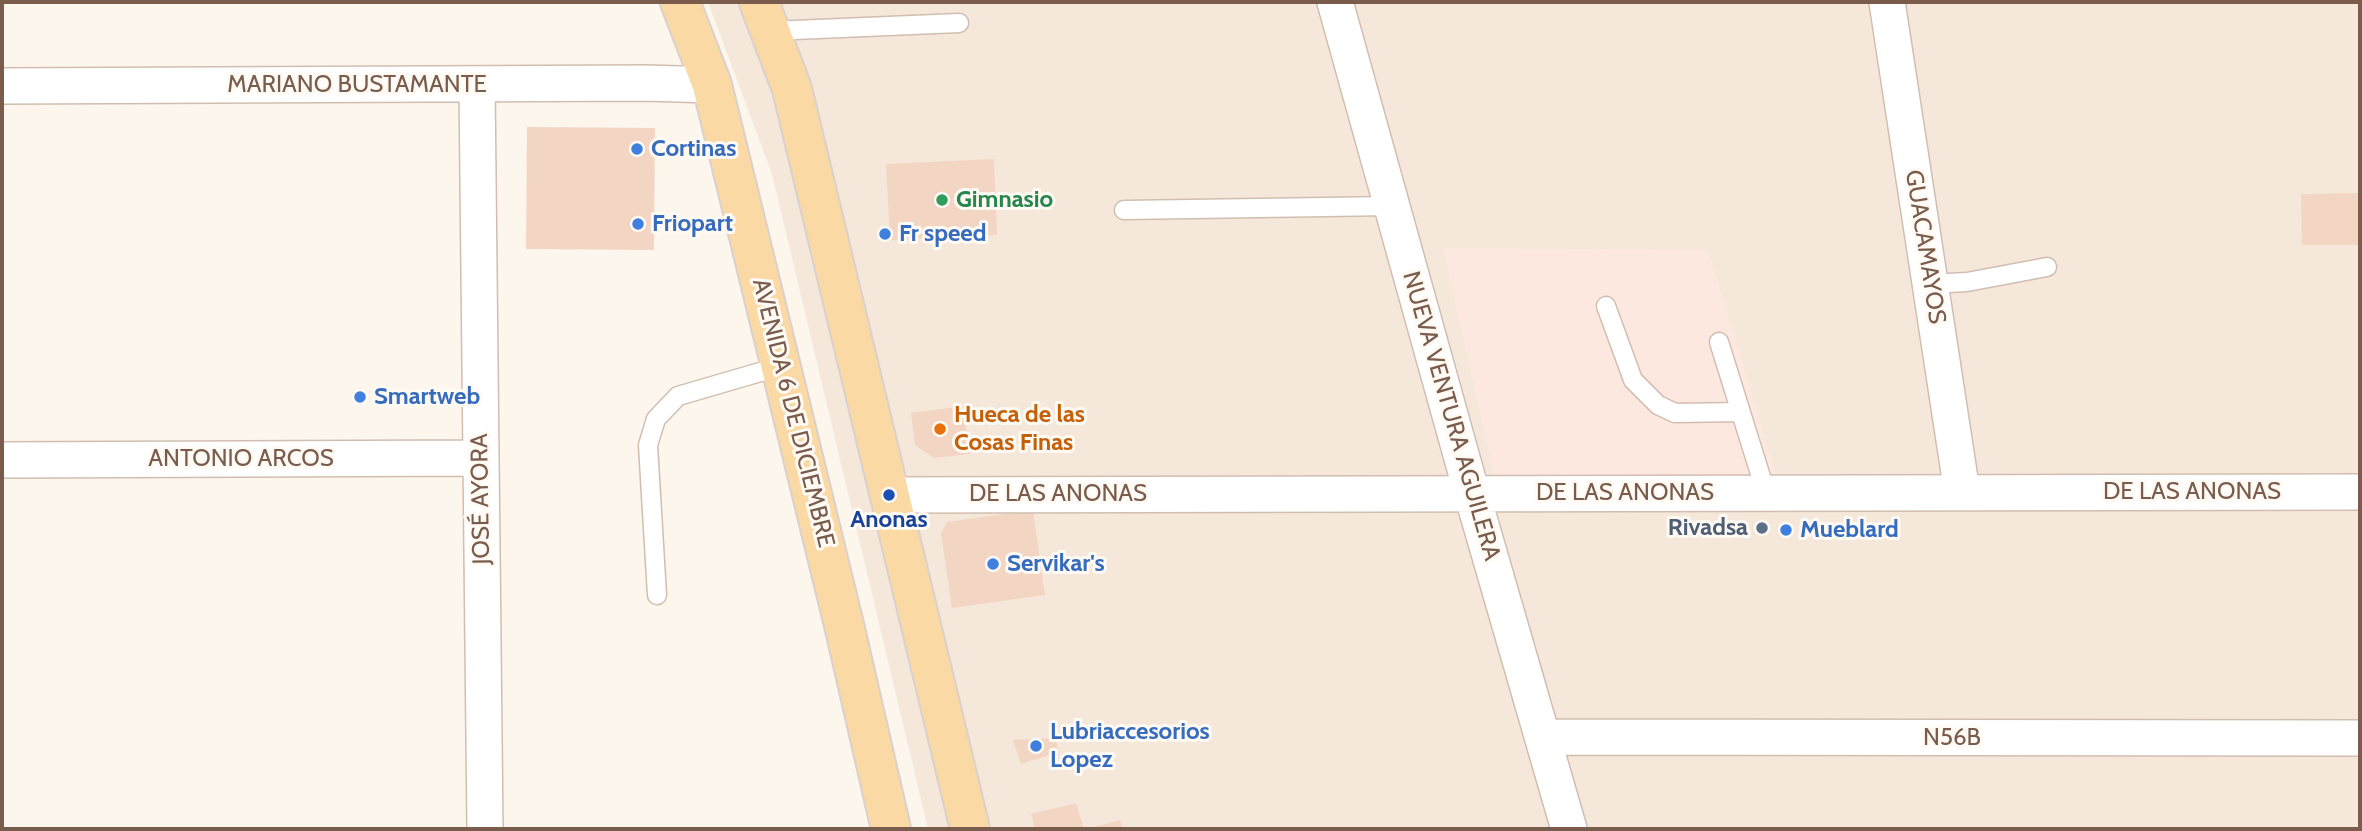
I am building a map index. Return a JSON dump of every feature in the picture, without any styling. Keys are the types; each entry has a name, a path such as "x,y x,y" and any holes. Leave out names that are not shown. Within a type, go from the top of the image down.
{"main road":[{"name":"AVENIDA 6 DE DICIEMBRE","path":"680,2 712,85 891,829"},
{"path":"765,17 792,89 970,829"}],"street":[{"name":"NUEVA VENTURA AGUILERA","path":"1335,2 1472,494 1569,829"},
{"name":"GUACAMAYOS","path":"1887,2 1962,492"},
{"name":"JOSÉ AYORA","path":"477,85 485,829"},
{"name":"MARIANO BUSTAMANTE","path":"2,86 712,85"},
{"name":"ANTONIO ARCOS","path":"2,460 480,458"},
{"name":"DE LAS ANONAS","path":"889,495 2360,492"},
{"name":"N56B","path":"1543,737 2360,738"}],"lane":[{"path":"765,17 959,23"},
{"path":"1124,210 1392,206"},
{"path":"1930,284 1967,282 2047,267"},
{"path":"1606,306 1633,380 1658,405 1675,413 1741,412"},
{"path":"1719,342 1766,493"},
{"path":"657,595 648,445 656,419 678,396 781,366"}],"shaded area":[{"path":"708,2 2360,2 2360,829 928,829 772,174"},
{"path":"1443,248 1708,250 1778,481 1496,483"}],"building":[{"path":"527,127 655,128 654,250 526,249"},
{"name":"Gimnasio","path":"994,159 997,235 890,240 886,164"},
{"path":"2360,193 2360,245 2302,245 2301,194"},
{"name":"Hueca de las Cosas Finas","path":"963,406 970,454 934,458 915,445 911,413"},
{"name":"Servikar's","path":"1033,510 1045,595 952,608 941,533 947,522"},
{"name":"Lubriaccesorios Lopez","path":"1055,738 1059,752 1021,764 1013,740"},
{"path":"1076,803 1084,829 1035,829 1031,814"},
{"path":"1120,820 1123,829 1090,829 1090,828"}],"place":[{"name":"Cortinas","path":"637,149"},
{"name":"Gimnasio","path":"942,200"},
{"name":"Friopart","path":"638,224"},
{"name":"Fr speed","path":"885,234"},
{"name":"Smartweb","path":"360,397"},
{"name":"Hueca de las Cosas Finas","path":"940,429"},
{"name":"Anonas","path":"889,495"},
{"name":"Rivadsa","path":"1762,528"},
{"name":"Mueblard","path":"1786,530"},
{"name":"Servikar's","path":"993,564"},
{"name":"Lubriaccesorios Lopez","path":"1036,746"}]}
